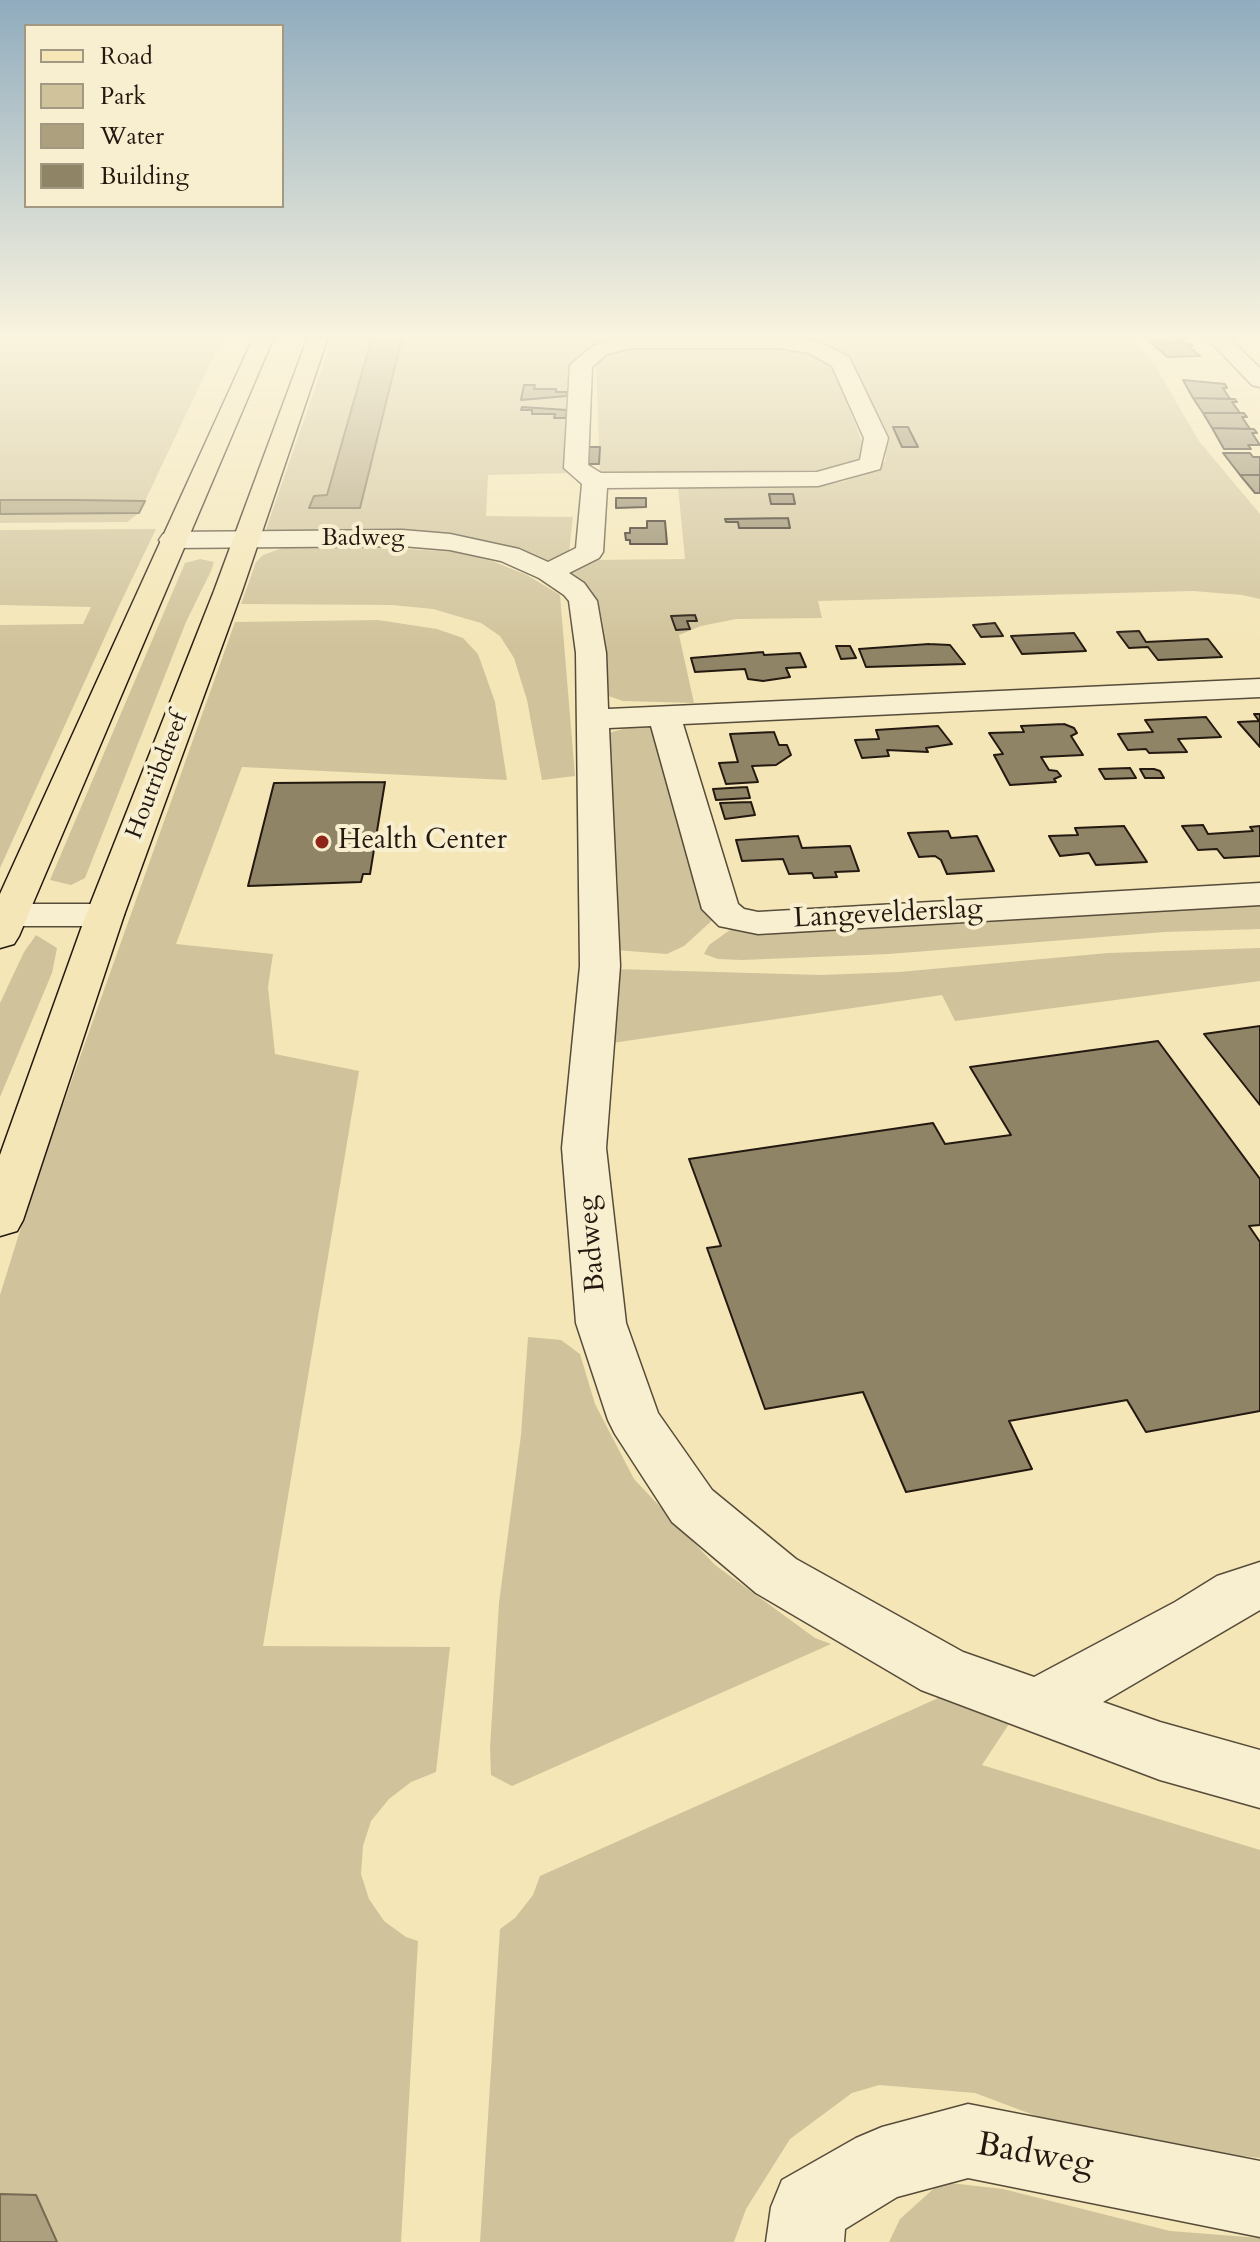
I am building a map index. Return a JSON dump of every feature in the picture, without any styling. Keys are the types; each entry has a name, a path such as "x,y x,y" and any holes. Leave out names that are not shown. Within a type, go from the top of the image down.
{"main road":[{"path":"3,922 218,439"},
{"name":"Houtribdreef","path":"0,1220 105,915 281,439"}],"street":[{"path":"577,439 576,468 595,481 818,479 871,464 876,439"},
{"path":"549,572 589,552 595,481"},
{"name":"Badweg","path":"172,540 402,538 450,542 509,555 549,572 574,589 583,601 591,653 600,966 584,1148 601,1323 634,1420 692,1506 776,1576 942,1671 1160,1751 1260,1779"},
{"path":"591,719 1260,688"},
{"name":"Langevelderslag","path":"664,716 721,909 732,918 758,923 1260,894"},
{"path":"3,922 105,915"},
{"path":"1039,1706 1196,1620 1238,1593 1260,1586"},
{"name":"Badweg","path":"805,2242 809,2207 882,2164 968,2141 1260,2199"}],"green space":[{"path":"0,439 175,439 145,501 0,500"},
{"path":"298,439 343,439 327,496 360,507 377,439 571,439 570,473 488,475 486,516 573,517 569,552 544,562 521,556 266,529"},
{"path":"599,439 861,439 865,449 865,456 857,463 831,473 600,475"},
{"path":"881,439 1198,439 1260,514 1260,599 1193,591 818,601 822,618 736,619 701,626 679,635 694,703 623,701 597,692 593,595 566,573 590,560 685,559 678,487 842,482 878,469 885,461 886,453"},
{"path":"139,513 127,522 0,523 0,514"},
{"path":"156,529 0,868 0,625 83,624 91,607 0,605 0,530"},
{"path":"288,546 360,546 456,552 492,561 527,575 560,595 575,776 542,780 527,700 514,658 500,636 481,623 433,609 392,605 241,604 256,562 263,555"},
{"path":"200,559 214,562 211,571 186,622 85,878 71,885 50,880 185,563"},
{"path":"378,620 437,629 463,638 478,654 495,702 507,780 242,767 176,944 273,954 268,987 275,1054 359,1071 263,1646 450,1647 436,1772 411,1782 389,1799 371,1821 363,1846 361,1874 369,1899 384,1921 406,1937 418,1941 401,2242 57,2242 36,2195 0,2194 0,1295 32,1192 235,622"},
{"path":"637,725 652,726 716,917 684,946 667,954 616,950 618,881 598,736"},
{"path":"1260,901 1260,929 1165,932 889,954 742,960 718,959 704,954 709,945 734,927"},
{"path":"36,935 57,948 52,973 0,1097 0,1003 24,952"},
{"path":"1260,948 1260,981 955,1021 942,995 612,1043 615,969 820,975 899,972 1108,953"},
{"path":"528,1337 561,1340 580,1354 595,1404 634,1479 715,1565 815,1638 831,1644 512,1786 491,1775 490,1748 499,1603 521,1435"},
{"path":"945,1695 1009,1724 982,1765 1260,1850 1260,2158 1103,2141 975,2093 879,2085 852,2093 790,2139 746,2209 734,2242 480,2242 500,1929 515,1918 533,1895 540,1876"},
{"path":"941,2182 1003,2189 1170,2231 1260,2238 1260,2242 889,2242 900,2219"}],"water":[{"path":"343,439 377,439 360,508 309,508 314,496 327,495"},
{"path":"0,500 145,501 139,513 0,514"},
{"path":"0,2194 36,2195 57,2242 0,2242"}],"building":[{"path":"898,439 914,439 918,447 902,447"},
{"path":"1218,439 1256,439 1260,445 1248,445 1251,449 1224,449"},
{"path":"580,447 600,447 599,464 579,464"},
{"path":"1223,453 1250,453 1253,457 1260,457 1260,475 1240,475"},
{"path":"1240,475 1260,475 1260,493 1255,493"},
{"path":"769,494 793,494 795,504 771,504"},
{"path":"616,498 646,498 646,507 616,508"},
{"path":"788,518 790,528 739,528 738,522 726,522 725,519"},
{"path":"647,521 665,521 667,544 630,544 630,540 626,540 625,533 630,533 630,528 647,528"},
{"path":"695,615 697,621 687,621 690,629 676,630 671,616"},
{"path":"995,623 1003,636 981,637 973,625"},
{"path":"1139,631 1146,642 1208,639 1222,657 1158,660 1148,647 1129,648 1117,632"},
{"path":"1074,633 1086,651 1022,654 1011,636"},
{"path":"950,645 965,664 866,667 859,649"},
{"path":"836,646 850,646 856,658 841,659"},
{"path":"763,652 764,655 800,653 806,667 786,668 790,677 763,681 748,679 745,669 695,672 691,658"},
{"path":"1254,714 1260,714 1260,747 1238,722 1259,721"},
{"path":"1206,717 1221,737 1178,739 1187,752 1128,750 1118,734 1153,732 1145,720"},
{"path":"1064,724 1074,728 1077,733 1071,736 1083,755 1041,757 1049,770 1057,771 1061,776 1054,779 1056,782 1010,785 994,755 1003,754 989,733 1024,732 1021,726"},
{"path":"938,726 952,744 926,748 928,752 887,750 889,756 862,758 855,740 879,739 876,730"},
{"path":"774,732 779,745 787,745 791,755 776,765 752,766 758,782 726,784 719,763 738,762 730,734"},
{"path":"1130,768 1136,778 1105,779 1099,769"},
{"path":"1140,769 1160,771 1164,778 1145,778"},
{"path":"385,782 370,874 363,874 361,882 248,886 274,783"},
{"path":"747,787 750,798 716,800 713,789"},
{"path":"751,802 755,815 725,819 720,803"},
{"path":"1203,825 1208,834 1253,831 1250,827 1260,826 1260,856 1224,858 1217,849 1198,850 1182,826"},
{"path":"1124,826 1147,862 1096,865 1089,853 1060,856 1049,836 1078,835 1075,828"},
{"path":"948,831 951,838 977,836 994,871 947,874 941,860 935,856 919,857 908,833"},
{"path":"798,836 802,848 850,846 859,871 835,872 837,877 814,878 812,873 789,874 783,859 742,861 736,840"},
{"path":"1260,1026 1260,1105 1204,1034"},
{"path":"1158,1041 1260,1179 1260,1225 1249,1226 1260,1242 1260,1411 1146,1432 1127,1400 1009,1421 1032,1469 906,1492 863,1392 765,1409 707,1248 721,1246 689,1159 933,1123 945,1144 1011,1135 970,1067"}],"place":[{"name":"Health Center","path":"322,842"}]}
